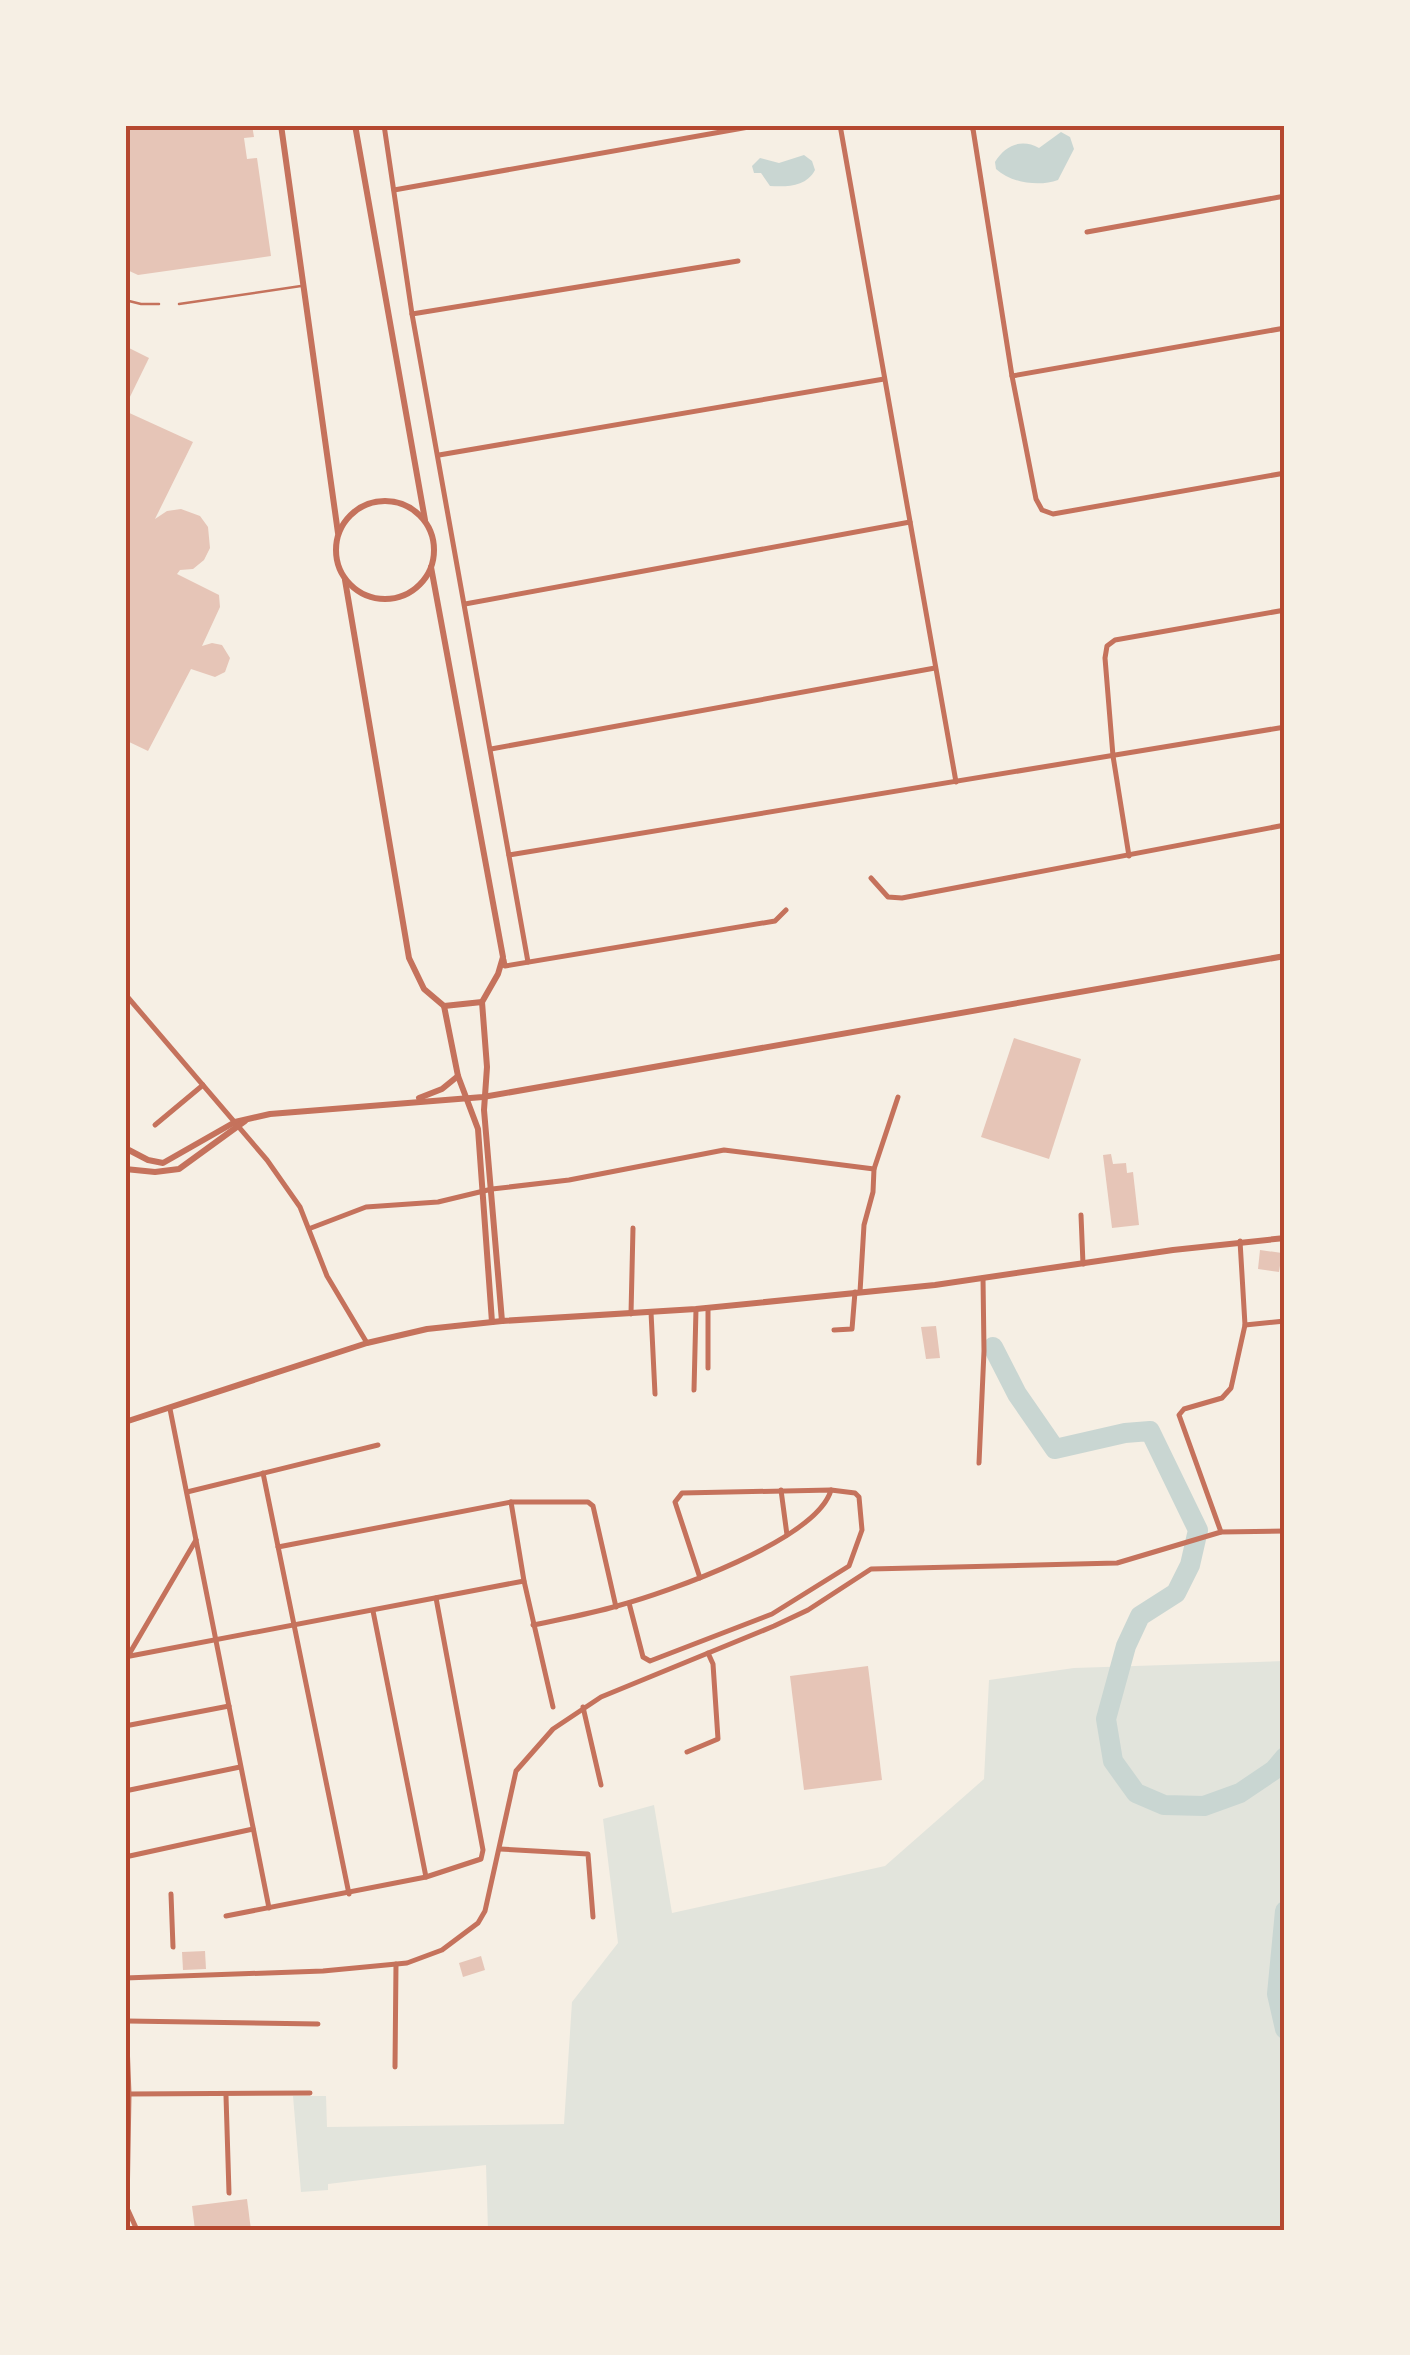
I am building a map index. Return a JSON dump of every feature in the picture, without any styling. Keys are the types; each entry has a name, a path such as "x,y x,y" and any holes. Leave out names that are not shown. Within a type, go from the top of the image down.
{"street":[{"path":"280,125 338,533 336,558 346,580 410,958 424,990 444,1006 458,1076 478,1129 502,1321"},
{"path":"355,125 424,520 434,543 431,567 505,966 775,920 786,910"},
{"path":"384,125 412,314 528,962"},
{"path":"393,190 720,128 760,125"},
{"path":"840,125 956,782"},
{"path":"972,126 1012,376 1036,499 1042,510 1053,514 1285,473"},
{"path":"1087,232 1285,196"},
{"path":"412,314 738,261"},
{"path":"1012,376 1285,328"},
{"path":"439,455 884,379"},
{"path":"338,533 358,509 372,502 402,504 424,520"},
{"path":"465,604 910,522"},
{"path":"346,580 370,597 399,597 413,590 431,567"},
{"path":"1128,856 1113,756 1105,658 1108,646 1115,640 1285,610"},
{"path":"490,749 936,668"},
{"path":"510,855 1285,727"},
{"path":"870,878 888,898 902,898 1284,826"},
{"path":"125,1148 163,1163 237,1124 270,1114 483,1096 1285,956"},
{"path":"492,1322 482,1002 503,958"},
{"path":"125,994 237,1124 300,1207 326,1276 368,1342"},
{"path":"444,1006 482,1002"},
{"path":"413,1100 442,1089 458,1076"},
{"path":"155,1125 204,1085"},
{"path":"834,1330 852,1329 874,1168 898,1096"},
{"path":"125,1169 179,1169 237,1124"},
{"path":"311,1228 366,1207 438,1202 488,1189 569,1180 724,1150 874,1168"},
{"path":"1082,1215 1082,1264"},
{"path":"631,1314 633,1228"},
{"path":"125,1422 368,1342 427,1330 502,1321 651,1316 1285,1238"},
{"path":"1221,1532 1180,1412 1214,1402 1228,1393 1245,1325 1240,1241"},
{"path":"979,1463 983,1278"},
{"path":"708,1308 708,1368"},
{"path":"694,1390 696,1309"},
{"path":"651,1316 656,1394"},
{"path":"1245,1325 1285,1322"},
{"path":"170,1409 268,1908"},
{"path":"187,1492 378,1445"},
{"path":"262,1473 349,1894"},
{"path":"629,1602 643,1658 650,1660 772,1614 848,1566 862,1530 859,1497 831,1490 697,1490 678,1496 675,1502 700,1578"},
{"path":"781,1490 787,1535"},
{"path":"534,1624 616,1607 745,1559 787,1535 824,1507 831,1490"},
{"path":"278,1547 511,1502 591,1504 616,1607"},
{"path":"511,1502 524,1581 553,1707"},
{"path":"125,1978 323,1971 396,1964 442,1950 478,1923 500,1849 516,1771 553,1729 583,1707 808,1610 871,1569 1116,1563 1221,1532 1285,1531"},
{"path":"126,1657 196,1540"},
{"path":"126,1657 524,1581"},
{"path":"226,1916 426,1878 477,1863 483,1850 436,1598"},
{"path":"373,1610 426,1878"},
{"path":"687,1752 718,1739 713,1664 708,1652"},
{"path":"125,1726 229,1706"},
{"path":"583,1707 601,1785"},
{"path":"125,1790 241,1767"},
{"path":"125,1857 253,1829"},
{"path":"500,1849 588,1854 592,1918"},
{"path":"171,1894 174,1947"},
{"path":"394,2066 396,1964"},
{"path":"174,1966 175,1975"},
{"path":"125,1993 129,2094 127,2208 137,2230"},
{"path":"127,2021 318,2024"},
{"path":"129,2094 310,2093"},
{"path":"226,2096 229,2193"}],"lane":[{"path":"179,304 304,285"},
{"path":"125,300 159,304"}],"shaded area":[{"path":"1061,132 1070,137 1074,149 1058,180 1026,182 1009,178 996,169 995,162 1009,147 1026,144 1039,148"},
{"path":"804,155 815,170 796,185 770,186 761,173 754,173 752,166 760,158 779,163"},
{"path":"1285,1661 1285,2230 488,2230 486,2165 328,2184 328,2190 301,2192 293,2096 326,2096 327,2127 564,2124 572,2002 618,1943 603,1819 654,1805 672,1913 885,1866 984,1779 989,1680 1074,1668"}],"building":[{"path":"125,125 252,125 254,137 244,138 247,159 257,158 271,256 138,275 125,269"},
{"path":"125,346 149,358 125,407"},
{"path":"125,411 193,442 155,519 167,511 181,509 200,516 208,527 210,548 204,560 177,574 219,595 220,607 202,646 222,645 230,658 225,672 215,677 191,669 148,751 125,740"},
{"path":"1014,1038 1081,1059 1049,1159 981,1137"},
{"path":"1111,1154 1113,1164 1126,1163 1127,1173 1133,1172 1139,1225 1112,1228 1103,1155"},
{"path":"1260,1250 1282,1253 1279,1272 1258,1269"},
{"path":"936,1326 940,1358 926,1359 921,1327"},
{"path":"868,1666 882,1780 804,1790 790,1676"},
{"path":"205,1951 206,1969 183,1970 182,1952"},
{"path":"481,1956 485,1970 463,1977 459,1963"},
{"path":"247,2199 251,2230 195,2230 192,2206"}],"waterway":[{"path":"993,1347 1017,1394 1055,1449 1150,1431 1198,1530 1190,1565 1176,1593 1140,1616 1126,1646 1106,1719 1113,1761 1136,1793 1164,1805 1204,1806 1240,1793 1274,1770 1285,1757"},
{"path":"1285,1911 1277,1994 1285,2029"}]}
